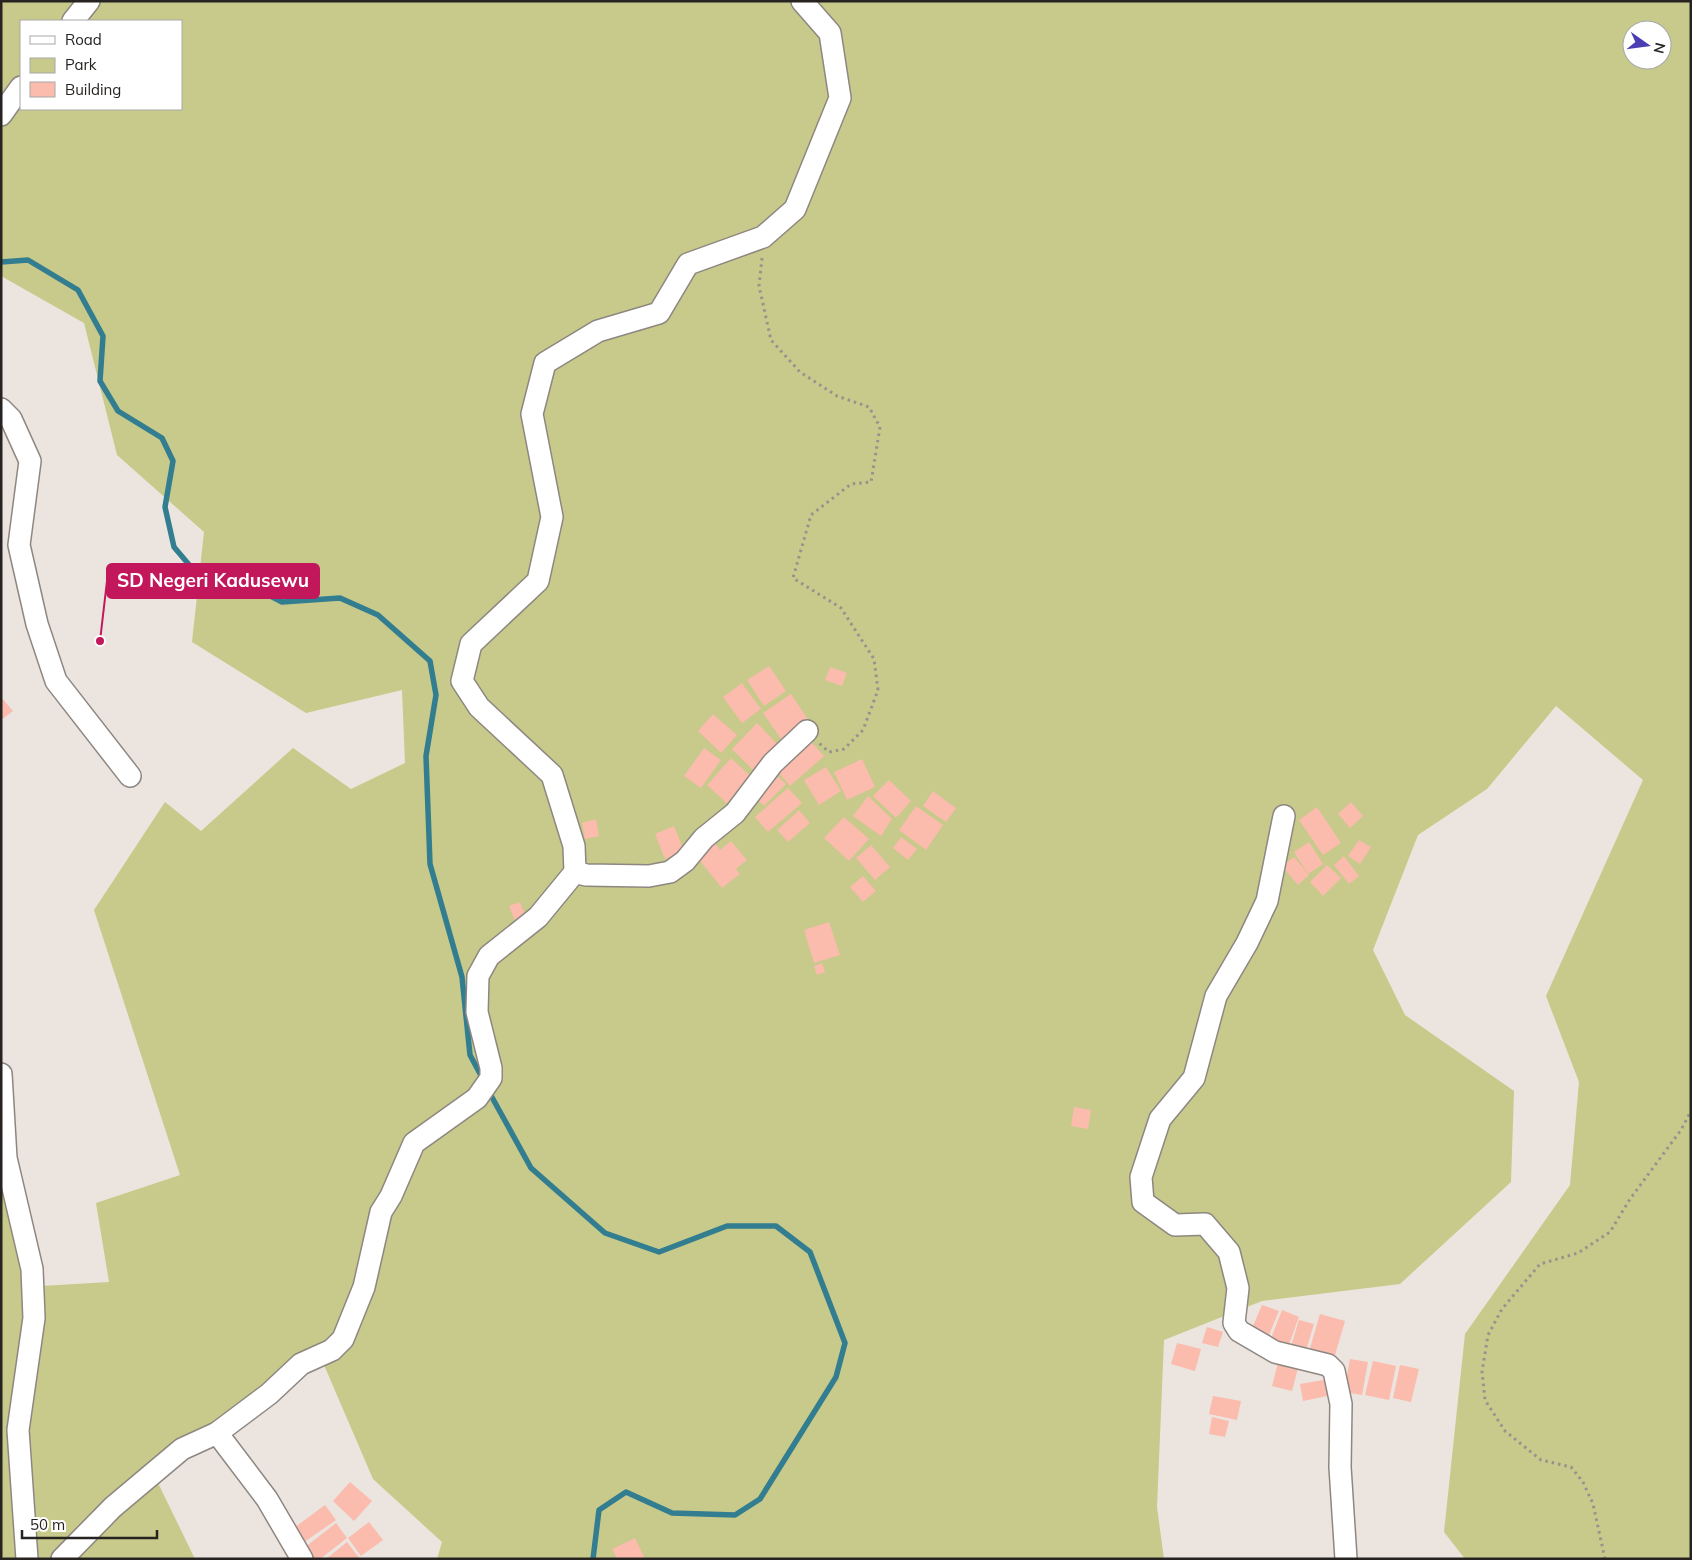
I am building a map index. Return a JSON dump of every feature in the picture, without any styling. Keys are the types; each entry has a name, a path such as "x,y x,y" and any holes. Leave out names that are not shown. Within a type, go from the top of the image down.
{"street":[{"path":"74,20 89,1"},
{"path":"62,1559 113,1507 182,1449 217,1433 262,1400 301,1364 332,1350 343,1339 364,1287 381,1212 391,1196 414,1143 477,1098 491,1078 492,1068 478,1012 478,976 489,956 538,917 575,872 574,846 552,776 479,707 462,681 471,644 538,581 552,517 532,414 545,363 598,331 659,313 688,264 763,237 795,209 840,98 830,33 802,1"},
{"path":"1,115 20,88"},
{"path":"1,409 11,419 30,461 20,545 37,624 56,681 130,776"},
{"path":"575,872 586,876 649,876 670,872 685,861 704,838 735,813 773,763 807,731"},
{"path":"1284,816 1267,901 1247,944 1216,996 1194,1078 1160,1119 1141,1177 1143,1202 1175,1225 1205,1224 1229,1252 1238,1288 1234,1323 1239,1332 1275,1352 1328,1365 1334,1371 1341,1404 1340,1467 1346,1559"},
{"path":"1,1074 6,1158 32,1269 34,1318 18,1430 27,1559"},
{"path":"217,1433 267,1499 302,1559"}],"path":[{"path":"763,237 760,286 771,340 800,372 837,396 869,407 880,427 871,482 851,484 810,515 793,578 841,608 874,659 878,690 863,730 844,749 829,752 807,731"},
{"path":"1604,1559 1593,1504 1584,1482 1571,1467 1541,1460 1505,1431 1485,1400 1482,1372 1488,1335 1502,1309 1540,1264 1578,1253 1610,1232 1630,1199 1681,1130 1691,1111"}],"green space":[{"path":"1,1 1691,1 1691,1559 1465,1559 1444,1532 1465,1334 1570,1185 1579,1082 1546,996 1643,780 1556,706 1487,789 1418,835 1373,950 1405,1015 1514,1091 1511,1182 1400,1284 1262,1301 1164,1340 1157,1507 1164,1559 437,1559 442,1542 373,1479 321,1358 157,1481 195,1559 1,1559 1,1168 41,1286 109,1282 96,1203 180,1175 94,910 165,802 201,831 293,748 351,789 405,763 402,690 306,713 192,642 204,532 117,455 84,323 1,276"}],"building":[{"path":"769,666 786,691 764,706 747,680"},
{"path":"830,667 847,673 842,686 825,680"},
{"path":"742,683 761,709 742,723 723,697"},
{"path":"791,694 811,724 784,743 763,713"},
{"path":"1,697 13,711 1,720"},
{"path":"713,714 737,735 721,753 698,731"},
{"path":"757,723 781,748 756,773 732,749"},
{"path":"807,737 824,756 790,786 774,767"},
{"path":"704,748 721,760 701,788 684,776"},
{"path":"731,758 757,782 733,809 707,785"},
{"path":"862,759 875,787 847,800 834,772"},
{"path":"826,767 841,791 819,805 804,780"},
{"path":"774,773 786,784 764,806 752,795"},
{"path":"889,780 911,801 896,818 873,796"},
{"path":"788,788 802,803 768,832 755,817"},
{"path":"933,791 956,808 946,822 923,806"},
{"path":"868,796 892,819 881,836 853,816"},
{"path":"1351,802 1363,816 1350,828 1338,814"},
{"path":"916,806 943,825 926,850 899,830"},
{"path":"1317,807 1341,843 1323,855 1299,820"},
{"path":"799,810 810,823 788,842 777,830"},
{"path":"844,817 869,839 849,861 824,838"},
{"path":"596,819 599,836 585,839 582,823"},
{"path":"674,826 684,851 665,859 655,834"},
{"path":"901,837 917,849 908,860 893,848"},
{"path":"1359,840 1371,847 1360,864 1348,856"},
{"path":"714,841 720,850 731,841 747,860 736,869 740,874 722,888 696,856"},
{"path":"1309,842 1323,864 1308,874 1294,852"},
{"path":"871,845 890,867 875,880 856,858"},
{"path":"1344,856 1359,876 1349,884 1334,865"},
{"path":"1294,857 1309,875 1298,885 1282,866"},
{"path":"1327,865 1341,878 1323,896 1310,882"},
{"path":"863,876 876,891 863,902 850,887"},
{"path":"520,902 528,922 517,926 509,906"},
{"path":"829,922 840,955 814,963 804,930"},
{"path":"822,963 825,972 817,975 814,966"},
{"path":"1074,1107 1091,1110 1088,1129 1071,1126"},
{"path":"1262,1305 1279,1311 1269,1335 1252,1328"},
{"path":"1282,1310 1299,1317 1288,1347 1270,1341"},
{"path":"1320,1314 1345,1321 1333,1362 1308,1355"},
{"path":"1299,1320 1314,1324 1304,1357 1289,1353"},
{"path":"1207,1327 1223,1332 1218,1347 1202,1343"},
{"path":"1177,1343 1201,1349 1195,1371 1171,1364"},
{"path":"1350,1359 1368,1362 1362,1395 1344,1392"},
{"path":"1373,1361 1396,1366 1389,1400 1365,1395"},
{"path":"1278,1363 1298,1368 1292,1391 1272,1386"},
{"path":"1400,1365 1419,1369 1411,1402 1393,1398"},
{"path":"1329,1379 1332,1395 1303,1401 1300,1384"},
{"path":"1213,1396 1241,1401 1237,1420 1209,1414"},
{"path":"1212,1417 1229,1421 1225,1437 1209,1434"},
{"path":"350,1482 372,1501 354,1521 333,1501"},
{"path":"325,1505 336,1520 300,1545 290,1531"},
{"path":"369,1522 383,1540 361,1556 348,1538"},
{"path":"336,1523 347,1538 320,1559 312,1559 304,1548"},
{"path":"635,1538 645,1559 617,1559 612,1549"},
{"path":"347,1542 360,1559 326,1559"}],"waterway":[{"path":"1,262 28,260 78,290 103,336 100,381 118,411 162,438 173,461 165,507 174,547 202,580 241,581 282,602 340,598 378,615 430,661 436,695 426,756 430,864 462,977 470,1055 484,1081"},
{"path":"488,1090 531,1168 605,1233 659,1252 727,1226 776,1226 810,1252 845,1343 836,1377 760,1499 735,1515 672,1513 626,1492 599,1510 593,1559"}],"place":[{"name":"SD Negeri Kadusewu","path":"100,641"}]}
